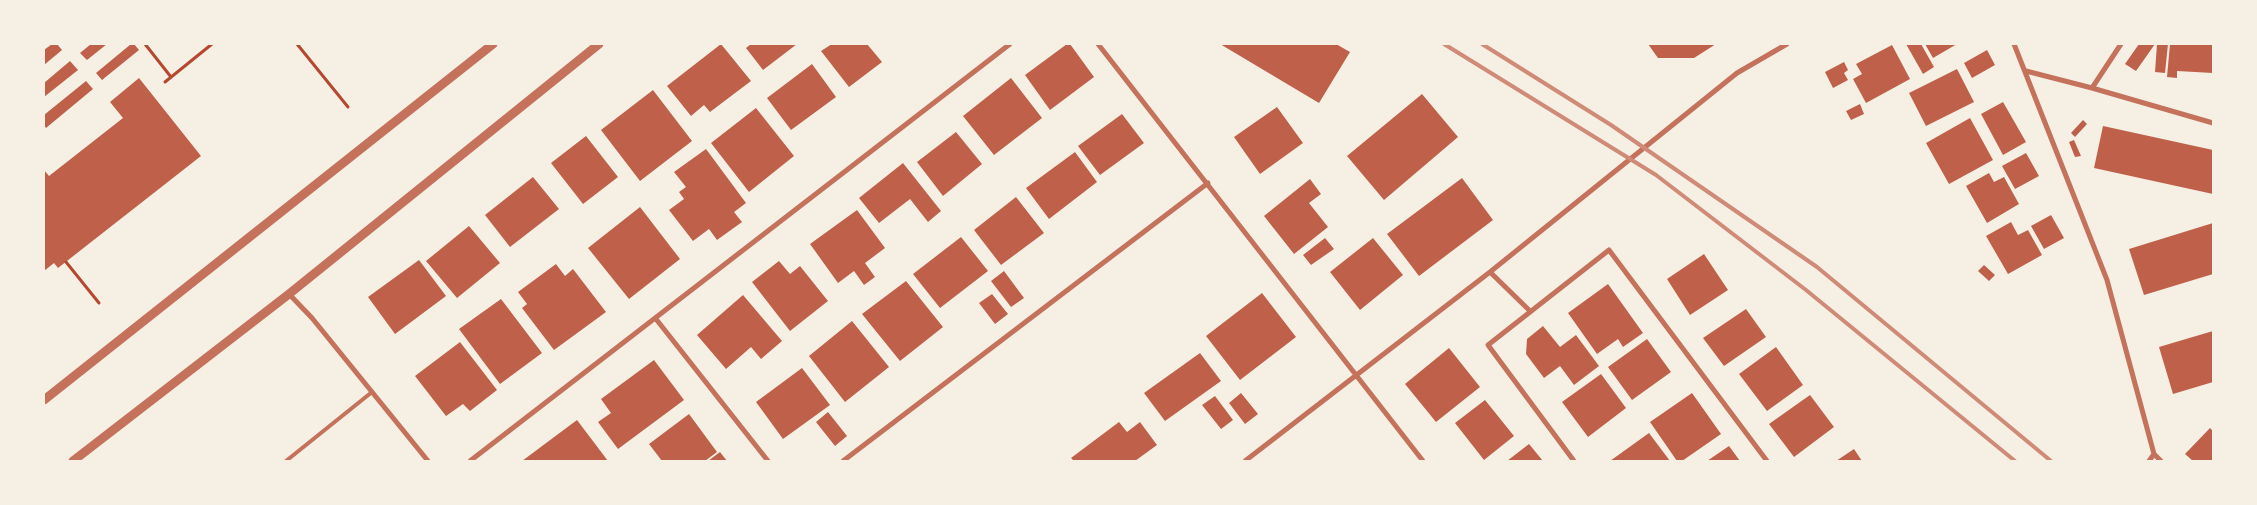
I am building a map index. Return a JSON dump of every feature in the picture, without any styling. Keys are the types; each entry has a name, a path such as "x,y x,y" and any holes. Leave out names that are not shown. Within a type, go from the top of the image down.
{"street":[{"path":"44,400 493,44"},
{"path":"73,461 289,294 599,44"},
{"path":"470,461 1010,44"},
{"path":"1098,44 1208,183 1354,376 1423,461"},
{"path":"1245,461 1490,272 1737,73 1787,44"},
{"path":"2014,44 2107,280 2154,454 2161,461"},
{"path":"2092,88 2121,44"},
{"path":"2026,71 2213,123"},
{"path":"843,461 1208,183"},
{"path":"1574,461 1488,345 1609,250 1767,461"},
{"path":"1490,272 1530,311"},
{"path":"289,294 312,318 428,461"},
{"path":"656,319 768,461"},
{"path":"2149,461 2154,454"}],"lane":[{"path":"286,461 372,392"}],"path":[{"path":"145,44 171,77"},
{"path":"165,82 212,44"},
{"path":"297,44 348,107"},
{"path":"66,262 100,303"}],"building":[{"path":"52,44 57,44 62,50 44,65 44,50"},
{"path":"91,44 107,44 87,60 80,53"},
{"path":"131,44 134,44 139,50 102,80 96,73"},
{"path":"721,44 751,81 710,112 704,105 691,116 667,86"},
{"path":"751,44 797,44 763,70 746,48"},
{"path":"832,44 867,44 882,62 849,87 821,51"},
{"path":"1067,44 1070,44 1094,77 1050,110 1025,75"},
{"path":"1220,44 1336,44 1350,52 1319,103"},
{"path":"1648,44 1716,44 1694,58 1658,58"},
{"path":"1906,44 1921,44 1934,67 1923,74"},
{"path":"1925,44 1957,44 1933,58"},
{"path":"2139,44 2155,44 2136,71 2125,64"},
{"path":"2157,44 2168,44 2165,73 2155,72"},
{"path":"2170,44 2213,44 2213,73 2177,71 2177,78 2167,77"},
{"path":"1892,45 1910,79 1866,103 1853,79 1862,74 1856,64"},
{"path":"1987,50 1995,65 1972,78 1964,63"},
{"path":"70,61 78,70 44,97 44,83"},
{"path":"1844,62 1848,70 1844,73 1848,80 1833,88 1825,72"},
{"path":"812,64 836,97 791,130 767,98"},
{"path":"1957,69 1974,102 1926,126 1909,93"},
{"path":"139,78 201,156 58,268 54,263 44,271 44,170 49,176 123,118 110,102"},
{"path":"1011,78 1042,118 994,155 963,116"},
{"path":"86,81 93,89 46,128 44,125 44,115"},
{"path":"653,90 692,141 640,181 601,130"},
{"path":"1422,94 1458,137 1384,200 1347,156"},
{"path":"2003,102 2026,142 2003,155 1981,114"},
{"path":"1860,104 1864,114 1851,120 1846,111"},
{"path":"1277,107 1303,143 1260,174 1234,137"},
{"path":"756,108 794,156 749,192 711,143"},
{"path":"1122,114 1144,143 1100,175 1078,146"},
{"path":"1970,118 1993,160 1949,184 1926,143"},
{"path":"2083,120 2087,124 2075,137 2071,133"},
{"path":"2103,126 2213,150 2213,194 2094,168"},
{"path":"956,132 982,164 943,196 917,162"},
{"path":"586,136 618,177 583,204 551,163"},
{"path":"2074,140 2081,156 2075,157 2069,142"},
{"path":"706,149 746,203 734,212 742,222 717,240 709,229 693,241 669,210 684,199 679,192 686,187 674,172"},
{"path":"1075,152 1097,182 1049,219 1026,188"},
{"path":"2026,153 2039,176 2015,189 2002,166"},
{"path":"903,163 941,211 928,222 910,199 879,223 859,198"},
{"path":"1989,173 1994,182 2004,177 2019,204 1987,223 1966,186"},
{"path":"533,177 559,209 510,247 485,215"},
{"path":"1462,178 1493,220 1419,276 1387,234"},
{"path":"1310,179 1321,194 1309,203 1328,227 1294,254 1264,216"},
{"path":"1016,197 1044,233 1001,265 974,230"},
{"path":"640,207 680,259 629,299 588,248"},
{"path":"857,210 885,248 865,263 875,277 864,285 854,271 838,283 810,244"},
{"path":"2051,215 2064,238 2044,249 2031,226"},
{"path":"2011,222 2018,235 2028,230 2042,255 2008,274 1986,236"},
{"path":"2213,223 2213,274 2144,295 2129,249"},
{"path":"469,226 500,263 457,298 426,261"},
{"path":"961,237 988,271 940,308 913,274"},
{"path":"1325,238 1334,249 1311,265 1303,255"},
{"path":"1373,238 1403,275 1360,310 1330,272"},
{"path":"1704,254 1728,290 1690,315 1667,279"},
{"path":"419,260 446,296 395,334 368,297"},
{"path":"779,261 790,274 800,266 828,301 790,331 752,282"},
{"path":"556,264 565,276 573,269 606,312 554,350 522,308 527,304 518,292"},
{"path":"1984,265 1995,275 1989,281 1978,271"},
{"path":"1004,271 1024,298 1011,307 991,281"},
{"path":"906,281 943,327 900,361 862,314"},
{"path":"1608,284 1643,333 1623,347 1618,339 1597,354 1568,313"},
{"path":"1262,293 1296,337 1240,380 1206,336"},
{"path":"992,294 1008,314 995,324 979,303"},
{"path":"743,295 782,341 761,359 751,347 726,369 697,335"},
{"path":"501,299 542,353 500,384 459,329"},
{"path":"1746,309 1766,337 1724,366 1703,338"},
{"path":"852,321 889,367 845,402 809,356"},
{"path":"1543,326 1560,347 1576,335 1599,366 1574,385 1560,366 1544,378 1526,354 1527,339"},
{"path":"2213,331 2213,382 2173,394 2159,347"},
{"path":"1647,339 1671,372 1632,400 1608,367"},
{"path":"460,342 497,390 470,411 463,404 446,416 415,376"},
{"path":"1776,347 1803,385 1767,411 1739,374"},
{"path":"1449,348 1480,387 1436,422 1405,384"},
{"path":"1200,353 1221,381 1165,421 1144,393"},
{"path":"654,360 684,400 618,449 598,422 611,413 601,399"},
{"path":"802,368 830,405 783,439 756,402"},
{"path":"1601,374 1626,408 1588,437 1562,402"},
{"path":"1241,393 1258,414 1245,424 1229,403"},
{"path":"1692,393 1721,434 1682,461 1677,461 1650,422"},
{"path":"1810,395 1834,427 1794,457 1769,424"},
{"path":"1215,396 1233,420 1221,429 1202,405"},
{"path":"1485,400 1514,436 1484,460 1455,423"},
{"path":"828,412 847,436 835,446 816,422"},
{"path":"689,414 717,452 705,461 662,461 649,444"},
{"path":"577,420 608,461 522,461"},
{"path":"1119,422 1127,432 1140,422 1157,445 1135,461 1074,461 1071,458"},
{"path":"2210,428 2213,431 2213,461 2193,461 2185,454"},
{"path":"1649,433 1670,461 1610,461"},
{"path":"1529,444 1543,461 1507,461"},
{"path":"1729,446 1740,461 1707,461"},
{"path":"1854,449 1862,461 1836,461"},
{"path":"720,452 727,461 708,461"}],"railway":[{"path":"1444,44 1656,175 1806,290 2015,461"},
{"path":"1482,44 1611,125 1817,267 2051,461"}]}
